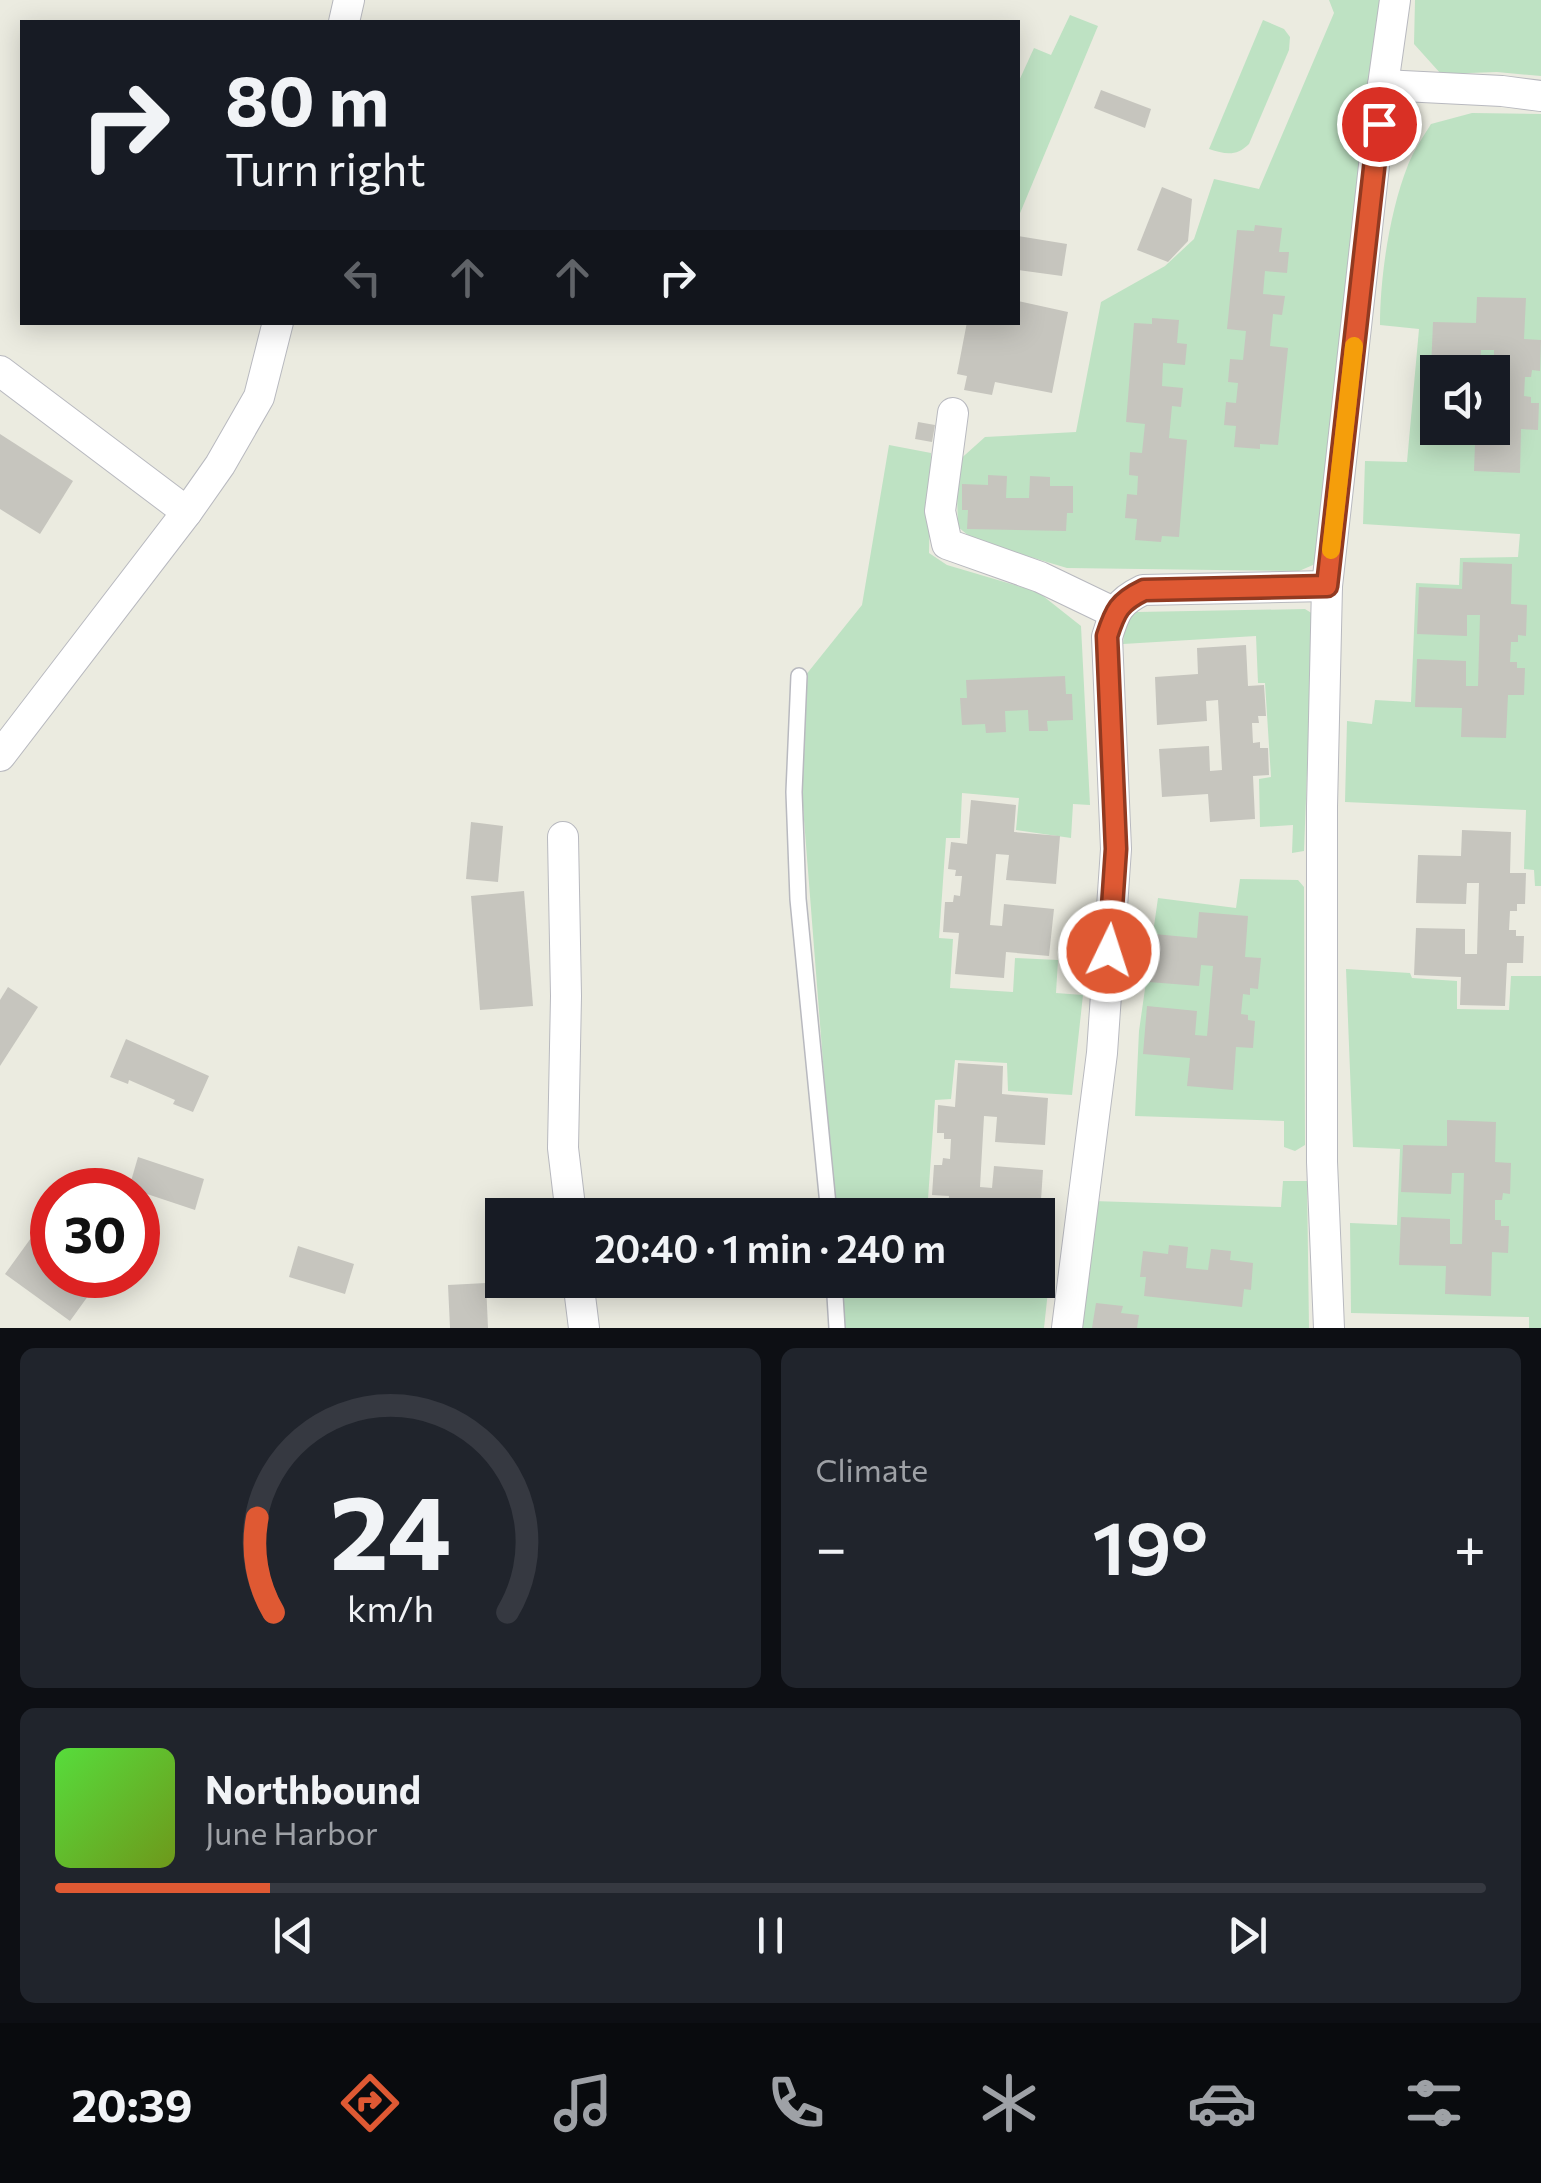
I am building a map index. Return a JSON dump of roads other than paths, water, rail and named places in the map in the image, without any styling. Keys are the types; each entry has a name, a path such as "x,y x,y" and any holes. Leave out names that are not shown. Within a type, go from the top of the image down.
{"street":[{"path":"1329,1328 1322,1162 1322,806 1327,586 1395,0"},
{"path":"1383,86 1541,96"},
{"path":"0,756 220,464 259,397 277,325"},
{"path":"0,371 187,512"},
{"path":"953,413 940,511 946,544 1040,577 1115,613"},
{"path":"1067,1328 1102,1053 1116,849 1107,636 1115,613 1126,598 1144,590 1327,586"},
{"path":"562,837 566,996 562,1148 568,1198"},
{"path":"580,1298 584,1328"}],"lane":[{"path":"798,676 794,792 798,899 826,1198"},
{"path":"835,1298 837,1328"}]}
